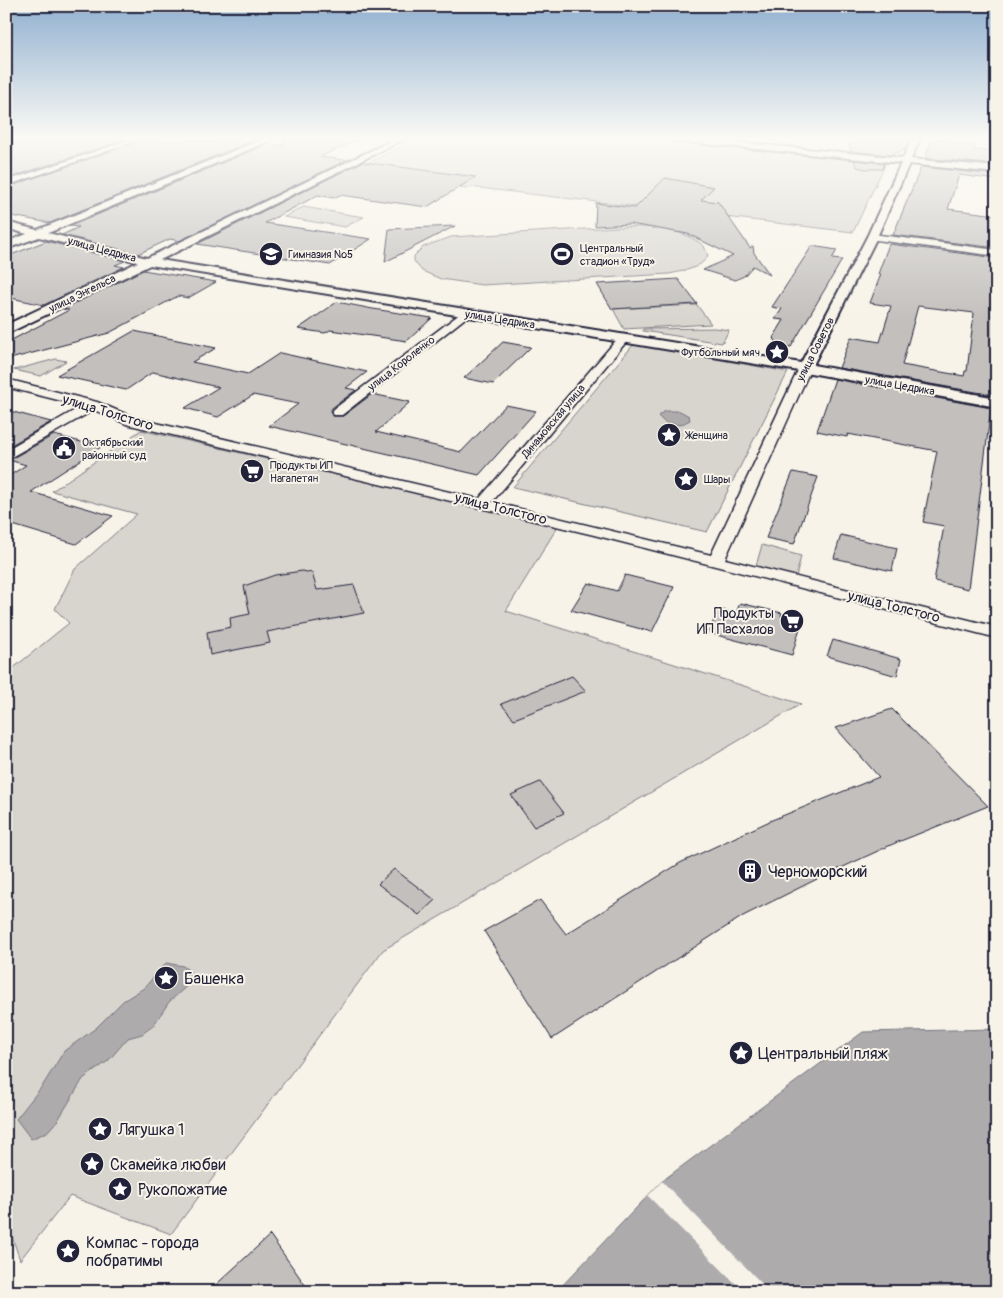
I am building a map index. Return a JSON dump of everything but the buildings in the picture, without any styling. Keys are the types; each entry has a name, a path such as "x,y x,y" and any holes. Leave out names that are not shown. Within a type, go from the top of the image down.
{"street":[{"path":"6,246 121,200"},
{"name":"улица Энгельса","path":"6,330 274,200"},
{"name":"улица Советов","path":"716,561 805,368 872,237 888,200"},
{"name":"улица Цедрика","path":"6,225 146,261 805,368 997,403"},
{"path":"872,237 997,254"},
{"name":"улица Короленко","path":"338,412 465,313"},
{"name":"Динамовская улица","path":"483,504 624,339"},
{"name":"улица Толстого","path":"6,383 93,405 131,421 716,561 997,633"},
{"path":"6,456 93,405"}],"shaded area":[{"path":"577,200 869,200 853,232"},
{"path":"303,207 364,217 345,227 284,217"},
{"name":"Центральный стадион «Труд»","path":"640,227 674,231 704,246 708,256 696,267 669,274 482,285 441,279 422,271 414,261 414,256 423,247 451,237"},
{"path":"697,305 711,324 624,329 613,309"},
{"path":"715,328 729,330 722,343 643,331 643,329"},
{"path":"634,344 788,372 707,532 513,487"},
{"path":"56,359 66,361 41,376 14,370"},
{"path":"665,411 680,411 689,416 690,420 680,425 665,423 658,416"},
{"path":"141,430 558,526 506,611 801,704 383,950 171,1234 70,1196 20,1260 6,1219 6,674 69,623 55,609 75,569 137,514 52,491"},
{"path":"762,545 801,556 796,577 756,566"},
{"path":"166,963 183,966 191,972 190,983 169,1002 153,1026 142,1034 128,1038 108,1061 83,1079 58,1120 47,1132 31,1139 16,1119 43,1085 64,1051 96,1028 123,1001 144,988"},
{"path":"997,1029 997,1292 556,1292 662,1181 863,1032"}],"pier":[{"path":"662,1181 770,1292 744,1292 648,1196"}],"place":[{"name":"Гимназия №5","path":"271,254"},
{"name":"Центральный стадион «Труд»","path":"562,254"},
{"name":"Футбольный мяч","path":"777,352"},
{"name":"Женщина","path":"669,435"},
{"name":"Октябрьский районный суд","path":"64,448"},
{"name":"Продукты ИП Нагапетян","path":"252,471"},
{"name":"Шары","path":"686,479"},
{"name":"Продукты ИП Пасхалов","path":"792,621"},
{"name":"Черноморский","path":"750,871"},
{"name":"Башенка","path":"166,978"},
{"name":"Центральный пляж","path":"741,1053"},
{"name":"Лягушка 1","path":"100,1129"},
{"name":"Скамейка любви","path":"92,1164"},
{"name":"Рукопожатие","path":"120,1189"},
{"name":"Компас - города побратимы","path":"68,1251"}]}
